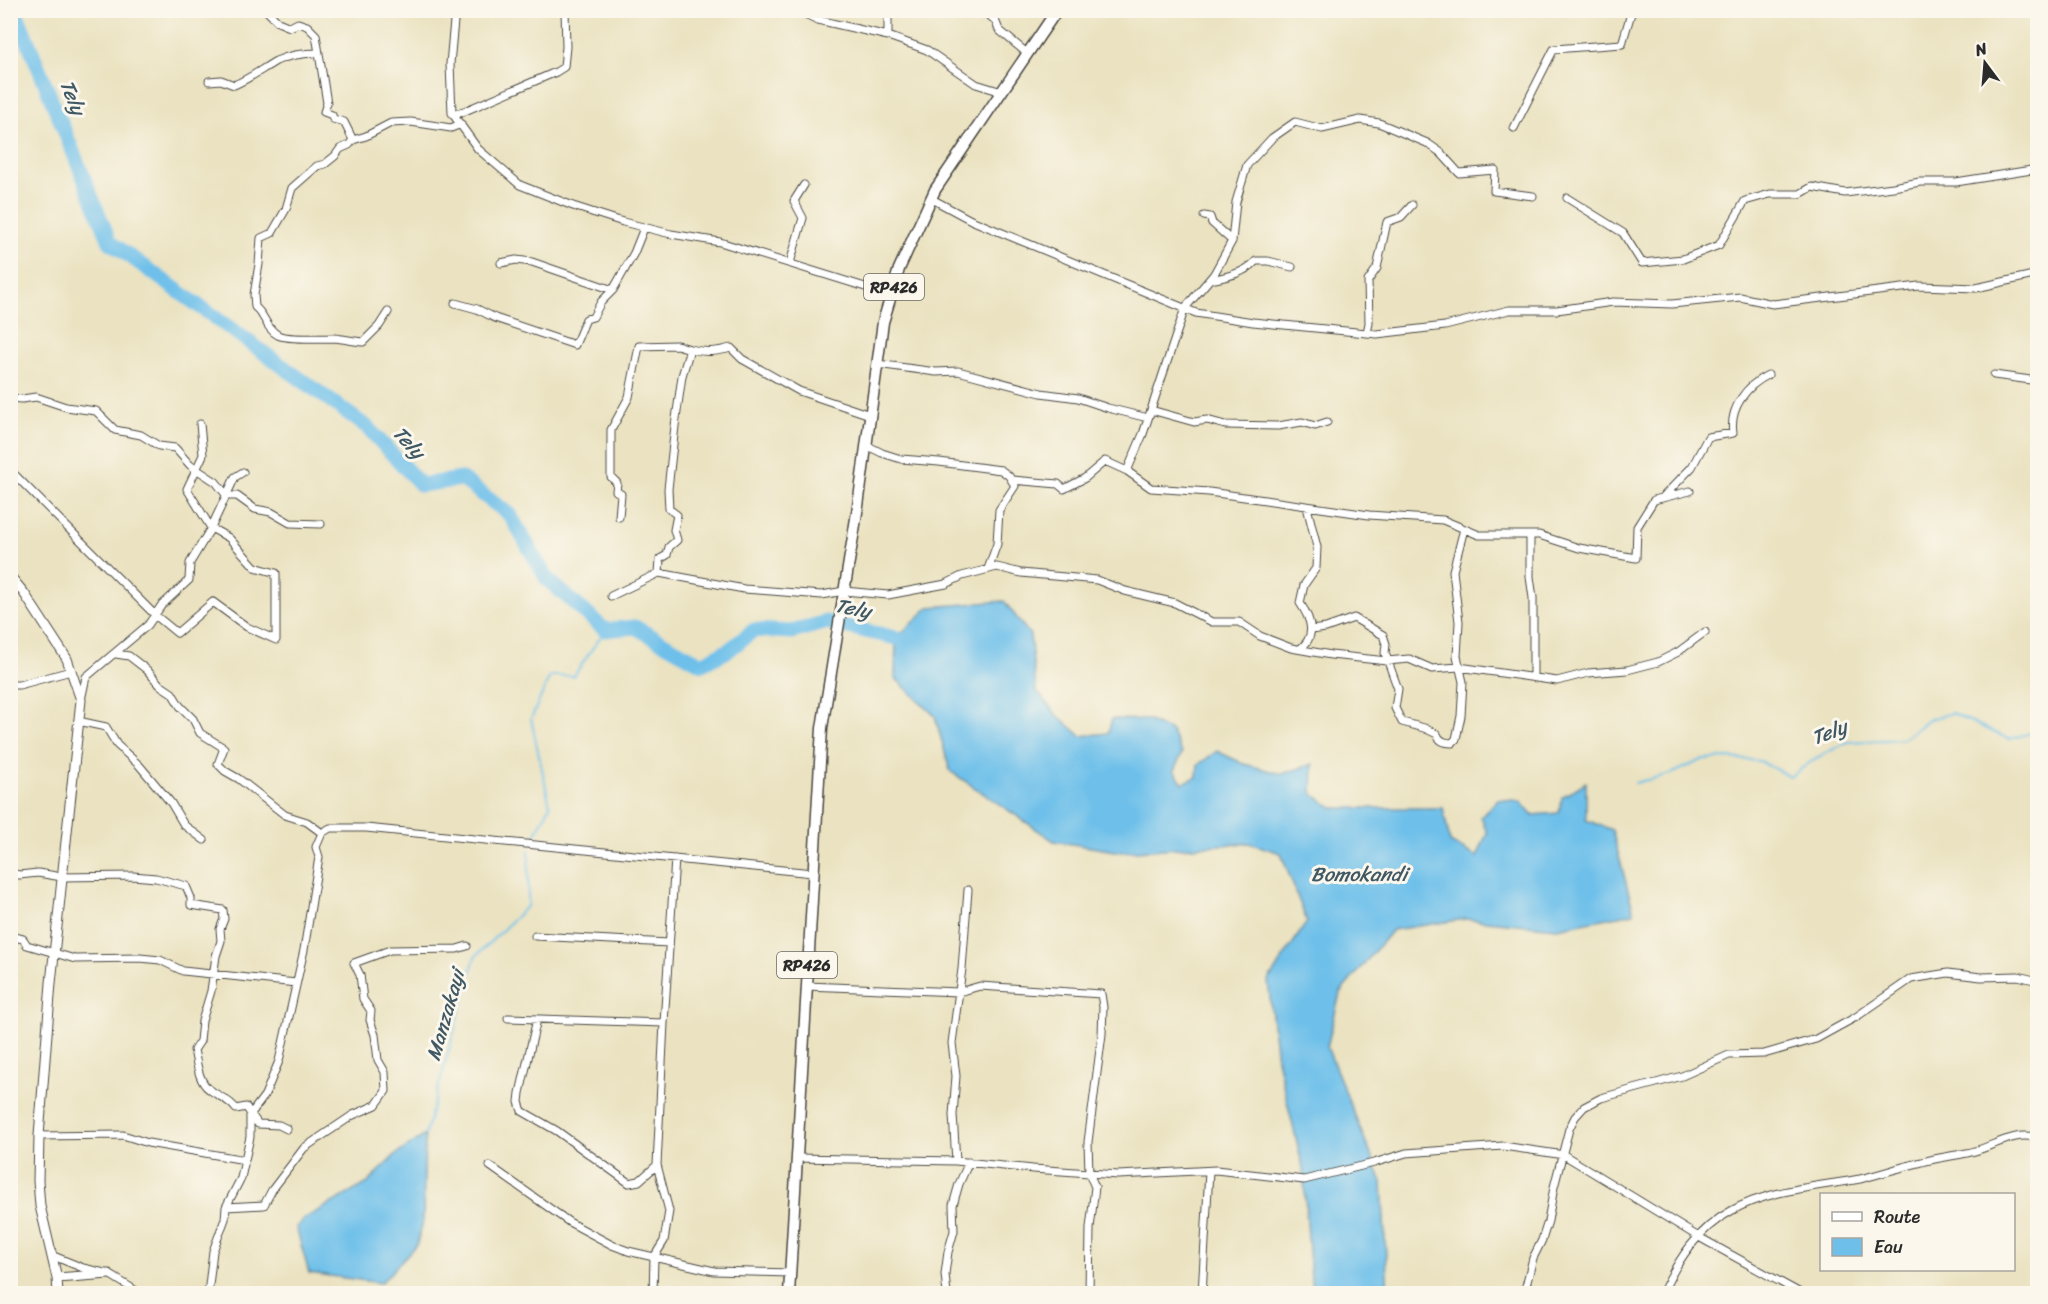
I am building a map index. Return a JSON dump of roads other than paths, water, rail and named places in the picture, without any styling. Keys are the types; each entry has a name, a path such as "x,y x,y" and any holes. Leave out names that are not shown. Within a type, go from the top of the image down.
{"main road":[{"name":"RP426","path":"789,1293 822,728 883,321 899,269 932,199 1057,10"}],"street":[{"path":"266,10 278,22 290,27 298,23 307,26 316,35 327,103 324,112 332,115 333,119 344,122 353,140"},
{"path":"455,10 450,64 452,113 478,149 520,185 573,206 644,228 720,242 891,295"},
{"path":"452,113 460,113 493,100 564,67 565,10"},
{"path":"796,10 818,20 888,36 927,50 976,84 1002,92"},
{"path":"888,10 888,36"},
{"path":"982,10 995,20 999,30 1028,54"},
{"path":"1514,128 1554,49 1622,44 1632,10"},
{"path":"209,81 221,80 234,85 247,80 277,61 296,55 319,53"},
{"path":"1127,471 1151,410 1185,308 1214,274 1232,241 1236,202 1247,165 1272,138 1295,122 1322,129 1360,120 1379,123 1427,142 1440,152 1459,173 1495,170 1494,190 1533,196"},
{"path":"388,312 379,326 363,342 332,338 280,337 268,327 264,315 255,307 254,295 261,238 272,232 286,208 292,188 317,166 325,164 340,148 349,145 353,140 391,123 411,122 451,128 460,124"},
{"path":"1567,198 1623,233 1642,263 1683,260 1719,245 1745,201 1770,194 1800,194 1812,187 1845,193 1920,182 1956,182 2037,169"},
{"path":"790,263 803,218 794,201 804,185"},
{"path":"932,199 970,220 1196,313 1253,322 1377,334 1444,326 1509,310 1557,310 1613,302 1672,304 1740,297 1773,304 1919,286 1976,288 2037,274"},
{"path":"1367,333 1369,323 1368,281 1377,268 1387,222 1401,217 1412,205"},
{"path":"1204,216 1210,217 1212,223 1232,241"},
{"path":"455,303 575,345 586,319 593,317 601,302 613,290 634,253 644,228"},
{"path":"501,263 516,260 532,262 613,290"},
{"path":"1214,274 1215,279 1226,277 1261,260 1292,267"},
{"path":"1368,281 1378,279"},
{"path":"619,517 621,494 615,491 616,483 611,477 611,430 629,397 639,346 677,345 702,352 731,348 742,359 799,391 870,415"},
{"path":"659,573 660,559 667,555 669,547 677,540 674,530 677,515 669,509 668,489 682,376 690,349"},
{"path":"877,364 936,372 958,371 1041,393 1078,398 1148,418"},
{"path":"1662,498 1692,467 1708,437 1733,433 1735,415 1743,394 1755,381 1768,375"},
{"path":"1994,375 2037,381"},
{"path":"10,398 36,397 66,407 96,411 115,430 141,435 159,446 175,448 190,465 216,482 227,496"},
{"path":"1151,410 1194,422 1207,420 1234,426 1255,424 1278,426 1302,422 1315,426 1328,422"},
{"path":"10,470 155,615 177,633 213,602 247,627 276,640 276,573 255,567 229,538 211,528 187,489 203,455 200,424"},
{"path":"866,446 901,459 1001,470 1012,480 1015,486 999,510 996,544 988,569"},
{"path":"1012,480 1058,484 1064,489 1085,478 1105,461 1127,471 1151,488 1209,492 1307,507 1443,520 1479,535 1539,535 1579,548 1636,558 1637,527 1654,500 1690,491"},
{"path":"58,1293 57,1278 40,1206 39,1136 54,954 78,721 86,677 148,625 161,606 189,580 190,563 211,528 236,477 243,472"},
{"path":"227,496 237,496 255,509 271,512 290,523 321,524"},
{"path":"1300,649 1307,644 1311,630 1307,614 1300,603 1304,585 1316,568 1317,547 1307,507"},
{"path":"1311,630 1326,628 1354,618 1383,635 1387,661 1398,688 1395,708 1402,722 1424,728 1437,734 1438,738 1445,743 1452,743 1456,739 1463,682 1457,656 1459,622 1453,571 1464,529"},
{"path":"1530,535 1533,677"},
{"path":"611,596 659,573 744,589 822,595 844,591 888,595 946,584 962,576 998,567 1021,573 1098,580 1125,591 1175,603 1212,622 1239,622 1260,636 1300,649 1387,661 1409,659 1432,669 1459,667 1557,681 1588,673 1628,670 1658,662 1678,652 1706,632"},
{"path":"10,576 24,593 67,659 81,700"},
{"path":"116,654 129,656 147,670 160,685 172,693 180,706 193,719 200,734 224,748 218,764 225,771 240,779 285,815 307,822 322,833"},
{"path":"10,686 71,671"},
{"path":"78,721 106,727 117,745 140,765 171,803 184,825 204,840"},
{"path":"208,1293 213,1251 225,1219 226,1208 241,1178 250,1137 250,1115 265,1095 279,1061 315,887 319,857 316,847 322,833 330,828 366,828 813,873"},
{"path":"653,1293 654,1257 664,1241 669,1211 657,1165 675,859"},
{"path":"10,873 20,875 39,873 62,877 156,878 186,886 191,904 223,910 221,940 209,999 202,1021 200,1041 194,1050 200,1077 207,1088 231,1101 236,1109 246,1107 258,1124 279,1125 287,1129"},
{"path":"956,1161 953,1115 956,1076 952,1043 968,890"},
{"path":"10,936 23,939 27,945 75,959 160,960 183,971 296,983"},
{"path":"535,936 669,943"},
{"path":"226,1208 264,1204 304,1148 353,1114 376,1105 386,1091 385,1072 378,1060 375,1035 370,1020 371,1011 363,999 360,975 354,963 390,950 457,950 467,946"},
{"path":"1524,1293 1533,1258 1542,1240 1569,1129 1575,1116 1584,1107 1601,1098 1682,1076 1729,1055 1764,1054 1816,1039 1856,1017 1911,979 1948,973 1981,977 2018,976 2037,981"},
{"path":"806,986 959,992 980,986 1101,994 1102,1034 1088,1142 1089,1173 1095,1187 1090,1228 1089,1293"},
{"path":"508,1018 664,1023"},
{"path":"537,1019 520,1093 519,1102 522,1111 557,1131 629,1183 639,1181 657,1165"},
{"path":"39,1136 123,1135 148,1143 245,1160"},
{"path":"1662,1293 1697,1236 1731,1210 1762,1198 1807,1187 1863,1178 1944,1156 1969,1153 2016,1137 2037,1138"},
{"path":"796,1158 956,1161 1119,1175 1209,1171 1304,1180 1406,1153 1503,1146 1564,1155 1697,1236 1802,1293"},
{"path":"947,1293 945,1274 954,1231 953,1205 969,1162"},
{"path":"490,1167 569,1222 612,1245 688,1267 714,1271 790,1273"},
{"path":"1202,1293 1209,1171"},
{"path":"51,1255 83,1268 109,1274 141,1293"},
{"path":"57,1278 109,1274"}],"water":[{"name":"Bomokandi","path":"1004,601 1030,635 1036,690 1056,714 1081,736 1108,733 1112,719 1147,720 1171,731 1182,753 1174,771 1183,783 1197,777 1198,765 1217,751 1244,764 1282,774 1313,764 1312,793 1333,808 1443,808 1450,842 1477,857 1487,833 1481,817 1498,799 1520,801 1532,815 1559,813 1562,797 1586,782 1586,820 1612,830 1634,913 1557,928 1466,919 1392,930 1340,993 1327,1047 1382,1182 1388,1293 1312,1293 1303,1168 1277,1059 1268,981 1307,922 1281,853 1249,843 1121,852 1054,841 950,771 935,716 895,678 896,638 929,607"},
{"path":"425,1135 423,1221 417,1244 381,1283 309,1273 296,1227 305,1218 368,1183 394,1156"}],"waterway":[{"name":"Tely","path":"15,10 110,242 367,427 421,485 462,479 510,515 547,579 605,630 635,627 702,664 729,650 754,630 792,632 826,622 896,638"},
{"name":"Manzakayi","path":"532,841 550,806 531,719 550,676 574,676 605,630"},
{"name":"Tely","path":"1635,783 1671,774 1704,759 1729,758 1760,761 1790,777 1816,758 1848,742 1903,739 1929,719 1952,713 2009,739 2038,731"},
{"name":"Manzakayi","path":"425,1135 475,957 528,905 529,850"}]}
